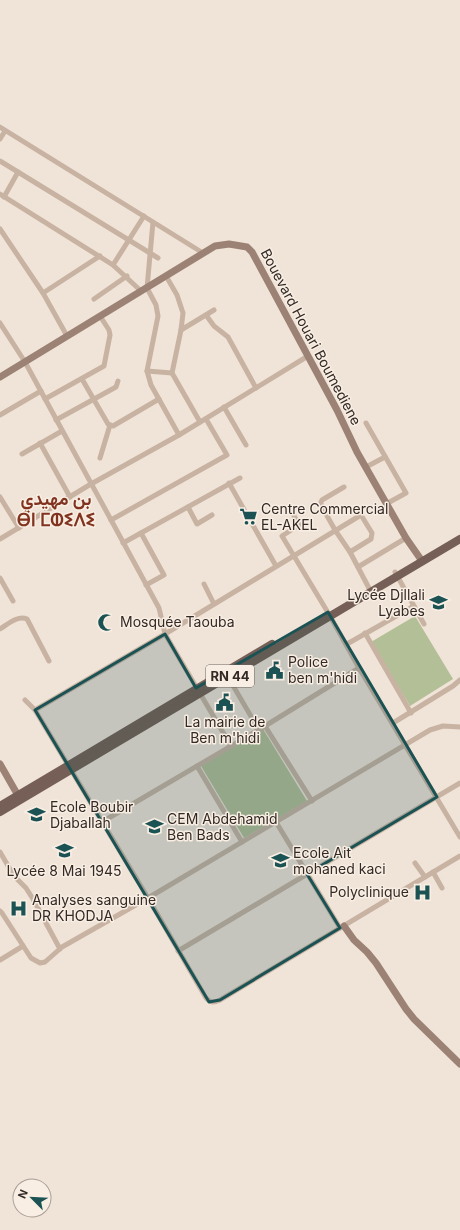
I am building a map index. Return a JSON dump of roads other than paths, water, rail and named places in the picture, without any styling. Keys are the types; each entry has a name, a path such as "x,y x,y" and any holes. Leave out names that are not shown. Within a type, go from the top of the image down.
{"main road":[{"name":"RN 44","path":"0,812 19,798 69,767 370,590 460,533"},
{"name":"RN 44","path":"421,559 460,539"},
{"name":"RN 44","path":"198,691 228,676 329,614"},
{"name":"RN 44","path":"0,806 19,798"}],"street":[{"path":"0,127 203,254"},
{"path":"0,139 5,131"},
{"path":"0,161 158,258"},
{"path":"18,172 2,195 113,265 144,289 156,305 158,316 147,371 151,385 179,435"},
{"path":"113,265 144,216"},
{"path":"144,289 153,222"},
{"path":"0,229 43,293 67,336"},
{"name":"Bouevard Houari Boumediene","path":"0,377 215,246 229,244 248,247 337,410 357,452 406,538 421,559"},
{"path":"43,293 100,256"},
{"path":"94,299 127,276"},
{"path":"166,276 177,295 183,314 172,373 200,422"},
{"path":"181,330 214,310"},
{"path":"206,315 214,326 228,337 256,388"},
{"path":"45,399 101,368 105,363 110,335 100,316"},
{"path":"0,323 25,362 159,608 165,634 231,746"},
{"path":"0,539 91,484 206,419 308,356"},
{"path":"147,371 172,373"},
{"path":"82,379 110,426"},
{"path":"56,420 116,387 118,381"},
{"path":"0,415 41,391"},
{"path":"110,426 113,426 159,399"},
{"path":"224,407 246,445"},
{"path":"111,520 227,455 206,419"},
{"path":"366,423 406,493 386,504"},
{"path":"100,458 110,426"},
{"path":"22,454 62,431"},
{"path":"40,443 70,497"},
{"path":"366,467 385,457"},
{"path":"123,543 240,478"},
{"path":"229,484 276,566"},
{"path":"344,487 321,502 334,530 350,552 370,590"},
{"path":"0,497 19,528"},
{"path":"188,507 198,524 212,515"},
{"path":"35,710 165,634 361,515 373,536 371,539 350,552"},
{"path":"294,516 298,526 282,536 460,837"},
{"path":"141,533 164,575 146,585"},
{"path":"358,567 406,538"},
{"path":"396,574 424,624"},
{"path":"0,578 13,601"},
{"path":"204,584 214,604"},
{"path":"347,644 414,606"},
{"path":"0,629 18,618 23,617 27,619 49,661"},
{"path":"365,633 411,713"},
{"path":"102,822 259,730 359,668"},
{"path":"228,676 259,730"},
{"path":"393,723 411,713 460,680"},
{"path":"25,700 35,710 209,1002 215,1002 460,856"},
{"path":"265,726 312,801"},
{"path":"0,911 30,958 40,963 45,962 60,949 430,730 443,726 460,727"},
{"path":"0,764 19,798"},
{"path":"197,766 242,842"},
{"path":"178,951 460,783"},
{"path":"276,822 307,874 342,927 376,962 414,1019 460,1064"},
{"path":"0,852 14,876 26,888 33,899 60,949"},
{"path":"416,863 425,877"},
{"path":"433,872 442,888"},
{"path":"0,960 23,946"}],"place":[{"name":"Centre Commercial EL-AKEL","path":"248,517"},
{"name":"Lycée Djllali Lyabes","path":"438,603"},
{"name":"Mosquée Taouba","path":"107,622"},
{"name":"Police ben m'hidi","path":"275,670"},
{"name":"La mairie de Ben m'hidi","path":"225,702"},
{"name":"Ecole Boubir Djaballah","path":"37,815"},
{"name":"CEM Abdehamid Ben Bads","path":"154,827"},
{"name":"Lycée 8 Mai 1945","path":"64,851"},
{"name":"Ecole Ait mohaned kaci","path":"280,861"},
{"name":"Polyclinique","path":"422,892"},
{"name":"Analyses sanguine DR KHODJA","path":"19,908"}],"district":[{"name":"بن مهيدي ⴱⵏ ⵎⵀⵉⴷⵉ","path":"56,509"}]}
